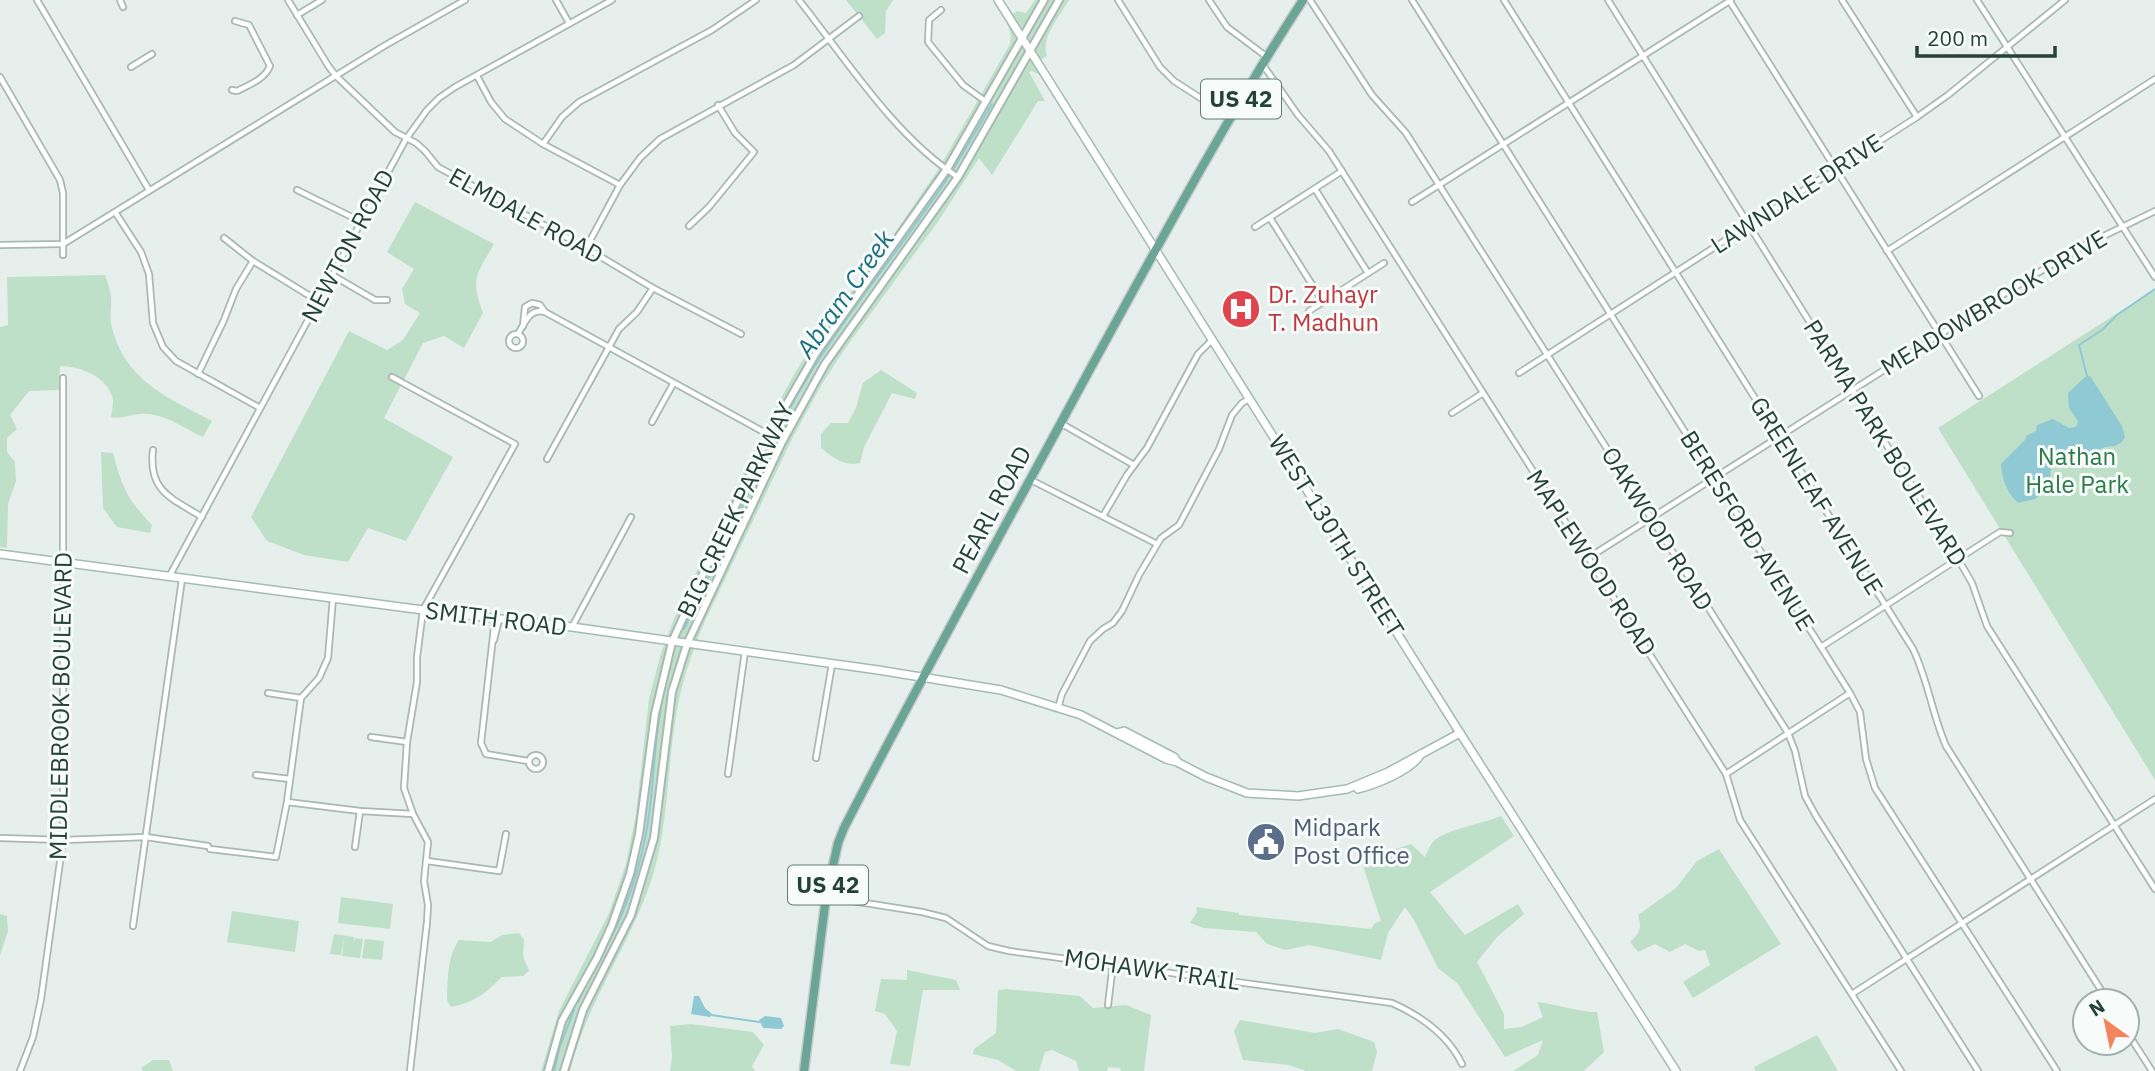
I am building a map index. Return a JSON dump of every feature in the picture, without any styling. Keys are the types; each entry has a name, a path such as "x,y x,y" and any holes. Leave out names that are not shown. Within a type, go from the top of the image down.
{"main road":[{"name":"WEST 130TH STREET","path":"998,0 1676,1071"},
{"name":"PEARL ROAD","path":"804,1071 826,897 844,828 1155,250 1230,117 1303,0"},
{"name":"SMITH ROAD","path":"0,554 572,627 925,677 991,690 995,694 1018,696 1081,715 1166,760 1177,762 1247,793 1285,797 1347,789 1388,772 1460,733"}],"street":[{"path":"37,0 149,190"},
{"path":"120,0 123,7"},
{"name":"ELMDALE ROAD","path":"288,0 328,67 395,132 416,143 449,174 741,334"},
{"path":"297,15 322,0"},
{"path":"0,245 63,244 336,75 465,0"},
{"path":"556,0 569,23"},
{"name":"NEWTON ROAD","path":"170,575 360,221 406,139 426,110 439,98 612,0"},
{"path":"543,144 562,117 579,102 712,30 756,0"},
{"path":"799,0 894,119 912,139 958,177"},
{"name":"BIG CREEK PARKWAY","path":"548,1071 556,1036 569,1004 597,958 630,874 639,834 655,714 672,642 769,435 816,353 947,169 1044,0"},
{"name":"BIG CREEK PARKWAY","path":"564,1071 582,1011 631,915 654,838 667,722 675,682 687,644 782,442 825,364 958,177 1059,0"},
{"path":"1118,0 1160,67 1174,81 1230,117"},
{"name":"MAPLEWOOD ROAD","path":"1209,0 1227,27 1265,61 1298,116 1329,151 1726,774 1740,820 1901,1071"},
{"name":"OAKWOOD ROAD","path":"1310,0 1372,95 1406,133 1788,733 1805,796 1978,1071"},
{"name":"BERESFORD AVENUE","path":"1412,0 1850,693 1860,712 1866,759 1875,788 2057,1071"},
{"name":"GREENLEAF AVENUE","path":"1504,0 1913,649 1924,672 1933,711 1946,746 2099,987"},
{"name":"PARMA PARK BOULEVARD","path":"1608,0 1958,559 1972,583 1987,626 2155,889"},
{"path":"1412,202 1730,0 1979,396"},
{"path":"1842,0 1917,117"},
{"path":"1977,0 2155,277"},
{"name":"LAWNDALE DRIVE","path":"1519,373 1917,117 2065,0"},
{"path":"941,10 929,20 928,42 963,85 985,101"},
{"path":"586,248 620,186 640,158 660,139 794,65 859,16"},
{"path":"232,90 237,91 258,80 268,72 270,66 249,25 235,21"},
{"path":"131,67 152,54"},
{"path":"477,76 491,102 505,119 543,144 620,186"},
{"path":"0,77 60,180 63,192 63,255"},
{"path":"1887,251 2155,79"},
{"path":"689,226 754,152 735,133 718,105"},
{"path":"1255,227 1342,172"},
{"path":"1315,189 1368,273"},
{"path":"297,190 360,221"},
{"name":"MEADOWBROOK DRIVE","path":"1588,558 2040,271 2155,211"},
{"path":"115,212 141,252 149,274 153,323 163,346 176,361 260,408"},
{"path":"1270,218 1322,302"},
{"path":"224,238 253,261 318,301"},
{"path":"198,374 236,289 253,261"},
{"path":"1309,311 1384,263"},
{"path":"332,275 375,300 387,300"},
{"path":"547,459 619,329 637,312 653,288"},
{"path":"523,326 525,307 532,303 540,305 545,312 782,442"},
{"path":"518,334 528,316 535,312 545,312"},
{"path":"1103,516 1147,448 1198,354 1212,340"},
{"path":"392,377 515,444 423,610 404,788 413,814 428,842 424,881 428,905 427,922 410,1071"},
{"name":"MIDDLEBROOK BOULEVARD","path":"20,1071 33,1037 41,999 63,840 63,378"},
{"path":"652,422 673,384"},
{"path":"1452,413 1483,393"},
{"path":"1058,709 1062,694 1090,641 1113,623 1122,612 1157,544 1164,535 1179,525 1218,451 1232,415 1241,403 1249,399"},
{"path":"1061,423 1134,466"},
{"path":"153,450 151,466 163,494 202,516"},
{"path":"1030,480 1157,544"},
{"path":"572,627 631,517"},
{"path":"1821,647 2000,532 2010,533"},
{"path":"133,926 182,578"},
{"path":"0,838 63,840 146,837 276,857 287,802 301,698 319,678 328,658 333,598"},
{"path":"497,619 481,744 486,754 528,761"},
{"path":"728,774 745,652"},
{"path":"816,758 832,664"},
{"path":"268,693 301,698"},
{"path":"1726,774 1850,693"},
{"path":"371,737 407,742"},
{"path":"256,775 290,779"},
{"path":"1852,994 2155,799"},
{"path":"287,802 413,814"},
{"path":"355,848 360,811"},
{"path":"427,861 499,871 506,834"},
{"name":"MOHAWK TRAIL","path":"826,897 946,918 988,946 1009,951 1392,1003 1426,1021 1456,1052 1462,1064"},
{"path":"1108,1005 1113,964"},
{"path":"569,1004 582,1011"},
{"path":"2141,1054 2152,1071"}],"green space":[{"path":"846,0 893,0 886,11 885,33 877,39"},
{"path":"1035,0 1069,0 1046,42 1047,56 1038,62 1043,70 1038,74 1029,72 1045,101 1038,101 992,175 979,158 937,223 844,350 793,437 695,646 675,722 662,837 644,900 587,1020 570,1071 541,1071 559,1011 609,913 626,864 636,814 649,699 661,653 674,619 766,426 796,371 938,170 1010,44 1008,26 1013,22 1009,16 1018,11 1026,13"},
{"path":"415,202 494,244 477,277 477,292 483,313 464,348 444,336 423,343 384,418 453,457 406,541 368,528 348,562 304,555 267,541 251,517 349,331 387,350 403,340 420,313 405,304 402,289 414,269 387,252"},
{"path":"105,275 111,296 112,328 127,361 138,374 164,395 212,421 203,437 156,415 111,417 113,400 100,379 76,368 60,366 59,390 29,391 10,415 17,429 7,438 7,452 15,462 16,481 8,504 7,548 0,547 0,327 8,325 7,277"},
{"name":"Nathan Hale Park","path":"2155,289 2155,780 1938,428"},
{"path":"881,370 917,393 915,399 892,393 864,447 860,463 849,464 839,460 821,448 821,434 831,423 848,423 856,408 863,383"},
{"path":"101,452 113,453 126,492 152,525 150,533 117,527 103,508"},
{"path":"1501,816 1514,836 1430,892 1465,935 1518,904 1524,914 1497,937 1477,962 1504,1014 1504,1029 1522,1027 1543,1017 1537,1002 1597,1012 1604,1052 1584,1071 1513,1071 1538,1055 1543,1040 1505,1057 1457,983 1438,968 1405,907 1388,933 1381,960 1309,945 1286,950 1267,944 1256,932 1204,928 1190,923 1197,912 1196,907 1239,915 1371,929 1375,923 1381,921 1361,860 1411,844 1425,857 1438,838"},
{"path":"1719,849 1781,944 1693,998 1683,982 1710,965 1705,950 1699,951 1685,944 1670,952 1655,944 1638,952 1630,942 1639,930 1638,915 1676,888 1697,861"},
{"path":"341,897 393,904 390,929 338,923"},
{"path":"232,911 299,921 295,952 227,942"},
{"path":"0,914 7,916 8,931 0,955"},
{"path":"519,933 524,940 523,956 529,971 523,976 502,977 479,996 467,1003 451,1007 447,1000 449,968 459,940 491,942 502,935"},
{"path":"334,934 354,937 354,942 355,938 363,939 360,958 342,956 344,937 341,955 330,954"},
{"path":"365,939 384,941 382,960 362,958"},
{"path":"907,970 956,980 960,990 923,990 910,1066 890,1064 897,1031 885,1014 875,1011 881,979 907,980"},
{"path":"998,990 1080,996 1093,1008 1126,1005 1151,1015 1144,1071 1121,1071 1120,1068 1108,1067 1107,1071 1079,1071 1076,1061 1052,1050 1045,1052 1039,1071 1016,1071 998,1060 973,1054 974,1049 996,1033"},
{"path":"1240,1020 1315,1033 1338,1029 1374,1042 1377,1052 1372,1071 1306,1071 1289,1065 1243,1060 1234,1031"},
{"path":"691,1024 753,1032 764,1045 752,1066 755,1071 670,1071 670,1026"},
{"path":"1817,1035 1838,1071 1755,1071 1754,1067"},
{"path":"153,1060 169,1060 173,1071 143,1071 141,1068"}],"water":[{"path":"2090,376 2122,426 2125,437 2115,446 2105,447 2077,461 2051,466 2050,487 2035,499 2018,503 2006,485 2001,464 2026,436 2036,431 2037,425 2053,419 2069,428 2076,427 2078,421 2069,408 2068,393 2085,377"},
{"path":"694,996 699,996 705,1008 712,1014 710,1017 691,1014"},
{"path":"765,1016 781,1018 784,1026 781,1029 763,1028 759,1020"}],"waterway":[{"name":"Abram Creek","path":"954,168 992,104"},
{"name":"Abram Creek","path":"776,435 794,400 835,335 949,176"},
{"path":"2087,376 2079,345 2155,289"},
{"name":"Abram Creek","path":"684,629 773,442"},
{"name":"Abram Creek","path":"601,956 632,888 642,852 661,708"},
{"name":"Abram Creek","path":"589,978 597,964"},
{"name":"Abram Creek","path":"578,1002 585,986"},
{"name":"Abram Creek","path":"554,1071 574,1010"},
{"path":"711,1015 759,1022"}],"place":[{"name":"Dr. Zuhayr T. Madhun","path":"1241,309"},
{"name":"Midpark Post Office","path":"1266,842"}]}
